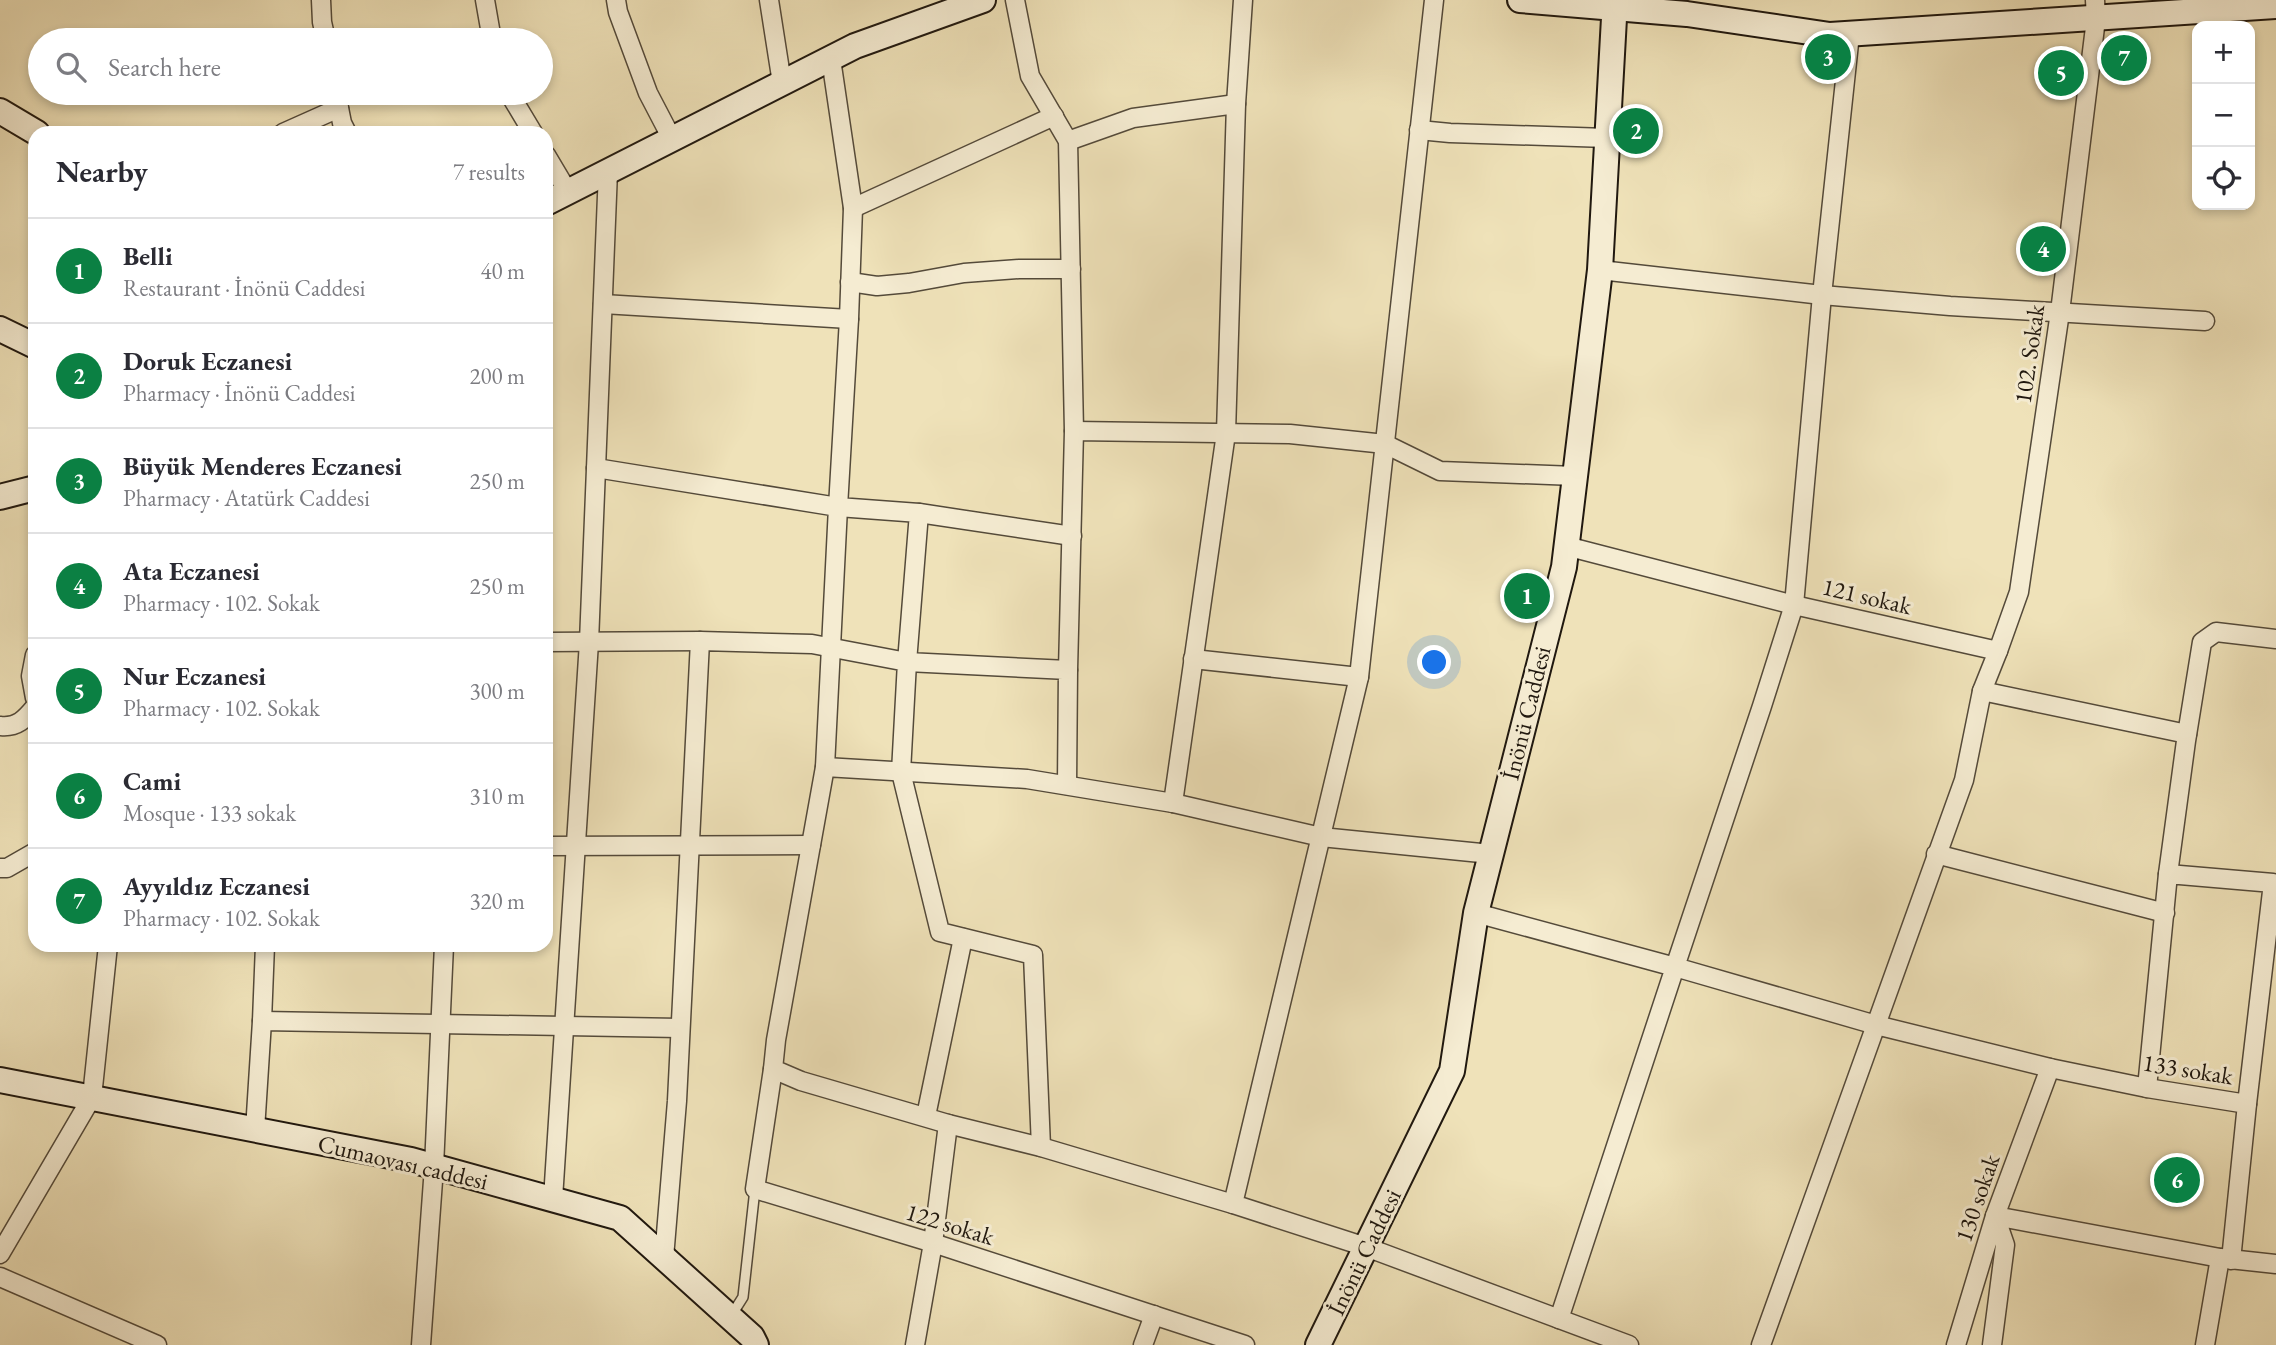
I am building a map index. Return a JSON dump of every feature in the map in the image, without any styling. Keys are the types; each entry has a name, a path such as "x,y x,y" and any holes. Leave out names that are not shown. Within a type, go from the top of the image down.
{"main road":[{"path":"557,197 855,47 983,0"},
{"path":"1520,0 1614,4 1830,35 2095,9 2276,6"},
{"name":"İnönü Caddesi","path":"1318,1345 1452,1071 1476,913 1564,567 1600,270 1614,4"},
{"path":"0,111 28,128"},
{"path":"0,329 28,343"},
{"path":"0,497 28,490"},
{"name":"Cumaovası caddesi","path":"0,1080 434,1167 620,1218 752,1337 756,1345"}],"street":[{"path":"321,0 324,28"},
{"path":"485,0 490,28"},
{"path":"616,0 648,93 672,139"},
{"path":"769,0 782,83"},
{"path":"1015,0 1030,76 1068,141 1074,431 1067,785"},
{"path":"1173,803 1226,433 1236,104 1243,0"},
{"path":"1233,1203 1359,677 1434,0"},
{"name":"102. Sokak","path":"1998,651 2019,592 2060,312 2095,9"},
{"path":"1566,546 1794,605 1822,295 1850,34"},
{"path":"755,1189 776,1040 825,767 853,208 831,59"},
{"path":"1068,141 1133,118 1236,104"},
{"path":"294,126 329,105"},
{"path":"338,105 344,126"},
{"path":"516,105 529,126"},
{"path":"853,208 1054,116"},
{"path":"1419,130 1607,138"},
{"path":"553,1199 589,642 608,171"},
{"path":"850,282 877,286 909,284 964,273 1070,269"},
{"path":"1600,270 1822,295 1950,306 2205,321"},
{"path":"603,304 849,319"},
{"path":"1074,431 1290,434 1385,444 1440,471 1575,476"},
{"path":"596,468 838,507 919,513 1072,536"},
{"path":"919,513 906,662 901,772 940,932 1033,955 1041,1147"},
{"name":"121 sokak","path":"1559,1319 1794,605 1998,651"},
{"path":"2147,1088 2168,874 2202,642 2216,632 2276,639"},
{"path":"553,642 700,641 812,644 906,662 1068,670"},
{"path":"664,1258 680,1028 700,641"},
{"path":"1761,1345 1964,780 1982,691 1998,651"},
{"path":"1194,659 1359,677"},
{"path":"1982,691 2187,734"},
{"path":"0,726 11,727 28,715"},
{"path":"825,767 1027,779 1173,803 1321,837 1491,854"},
{"path":"553,846 811,845"},
{"path":"1936,854 2165,914"},
{"path":"0,868 7,868 28,856"},
{"path":"2168,874 2275,883 2247,1104"},
{"path":"1476,913 1876,1024"},
{"path":"926,1116 963,938"},
{"path":"0,1254 92,1097 107,952"},
{"path":"255,1130 265,952"},
{"path":"421,1345 434,1167 444,952"},
{"path":"262,1021 680,1028"},
{"name":"133 sokak","path":"1876,1024 2050,1068 2147,1088 2247,1104 2225,1259 2205,1345"},
{"name":"130 sokak","path":"1956,1345 1995,1216 2050,1068"},
{"path":"773,1069 948,1124 1041,1147 1233,1203 1366,1247 1629,1345"},
{"path":"915,1345 933,1244 948,1124"},
{"name":"122 sokak","path":"755,1189 1245,1345"},
{"path":"1992,1345 2005,1245 1995,1216 2225,1259 2276,1264"},
{"path":"0,1277 158,1345"},
{"path":"1143,1345 1154,1315"}],"lane":[{"path":"730,1318 743,1297 755,1189"}],"place":[{"name":"Büyük Menderes Eczanesi","path":"1828,57"},
{"name":"Ayyıldız Eczanesi","path":"2124,58"},
{"name":"Nur Eczanesi","path":"2061,73"},
{"name":"Doruk Eczanesi","path":"1636,131"},
{"name":"Ata Eczanesi","path":"2043,249"},
{"name":"Belli","path":"1527,596"},
{"name":"Cami","path":"2177,1180"}]}
